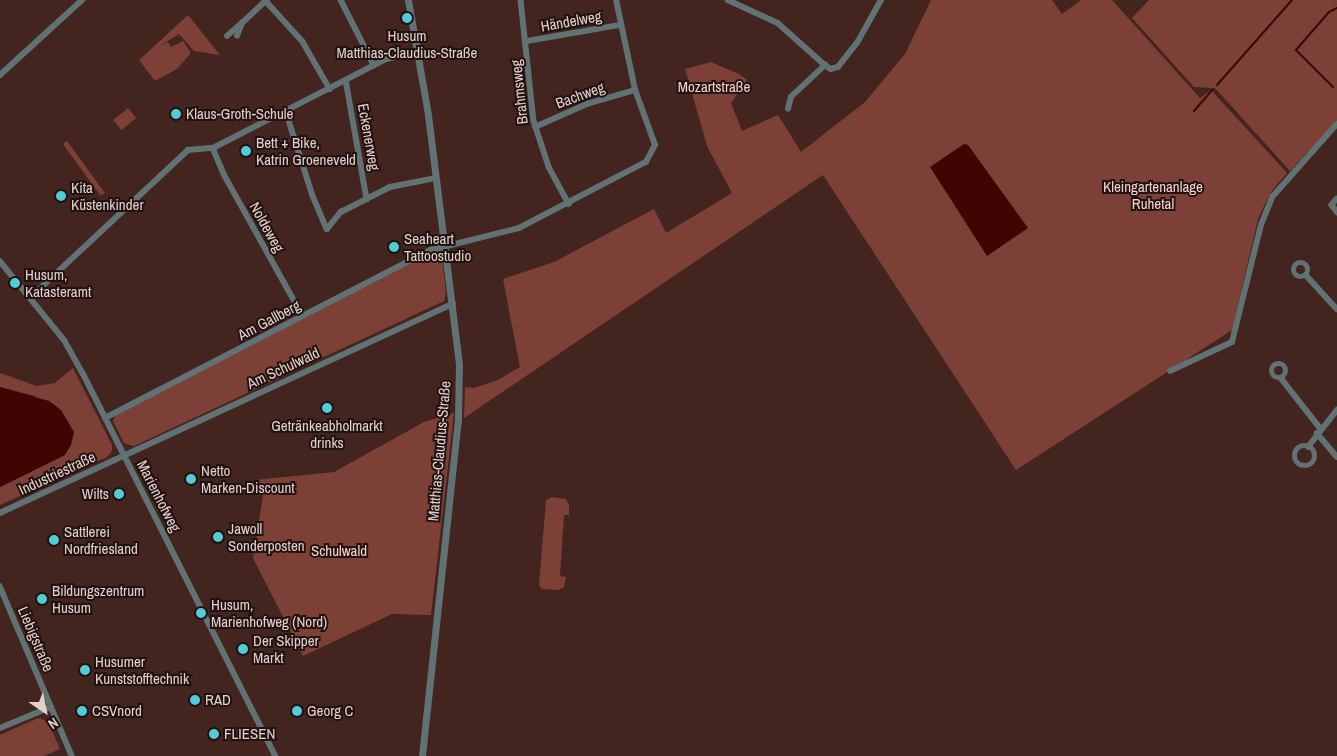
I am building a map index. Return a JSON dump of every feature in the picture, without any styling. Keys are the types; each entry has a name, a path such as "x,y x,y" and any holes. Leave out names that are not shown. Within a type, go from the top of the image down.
{"street":[{"path":"0,75 82,0"},
{"path":"227,36 266,0 303,42 330,89"},
{"path":"342,0 374,65"},
{"name":"Matthias-Claudius-Straße","path":"408,0 418,52 436,178 459,365 458,419 422,756"},
{"name":"Brahmsweg","path":"521,0 527,42 530,96 536,127 549,167 569,204"},
{"path":"445,246 506,233 569,204 640,166 653,154 654,140 635,90 616,0"},
{"path":"728,0 778,23 831,70 838,67 857,43 881,0"},
{"path":"236,36 242,23"},
{"name":"Händelweg","path":"527,42 620,25"},
{"path":"31,297 181,156 194,148 213,148 374,65 397,55 418,52"},
{"path":"788,109 791,96 825,65"},
{"name":"Eckenerweg","path":"346,80 367,199"},
{"name":"Bachweg","path":"536,127 587,104 635,90"},
{"path":"286,111 312,196 327,229 342,212 390,187 436,178"},
{"path":"1170,371 1232,342 1261,225 1273,196 1337,124"},
{"name":"Noldeweg","path":"213,148 225,176 303,316"},
{"path":"1337,199 1332,205 1337,212"},
{"name":"Am Gallberg","path":"105,418 431,250 445,246"},
{"name":"Marienhofweg","path":"0,261 65,340 276,756"},
{"path":"1306,275 1337,310"},
{"name":"Am Schulwald","path":"124,456 453,304"},
{"path":"1281,378 1337,457"},
{"path":"1308,447 1337,410"},
{"name":"Industriestraße","path":"0,513 124,456"},
{"name":"Liebigstraße","path":"0,586 72,756"},
{"path":"0,728 51,707"}],"green space":[{"path":"931,0 1052,0 1062,14 1081,0 1112,0 1200,98 1211,90 1287,173 1271,192 1258,219 1232,330 1016,470 823,175 464,418 465,387 474,388 498,380 520,367 503,279 554,262 654,209 666,233 732,193 707,146 685,69 711,62 739,74 747,80 731,103 742,131 778,115 801,152 865,102 905,54"},
{"path":"1149,0 1337,0 1337,121 1290,171 1215,88 1194,87 1132,18"},
{"path":"188,15 220,55 194,51 179,34 158,47 168,42 171,47 183,41 191,53 177,69 155,81 139,60"},
{"path":"128,108 136,118 121,130 113,120"},
{"path":"67,141 105,193 101,196 63,144"},
{"path":"434,250 442,257 446,293 444,301 134,446 124,443 113,421 117,412"},
{"path":"73,368 112,445 112,451 107,457 0,505 0,487 65,455 35,396 0,387 0,373 37,386 55,383"},
{"name":"Schulwald","path":"454,413 431,615 392,614 303,656 253,558 263,496 255,480 334,472 424,422"},
{"path":"552,497 566,499 569,505 569,515 564,515 560,576 566,577 564,587 559,590 542,589 539,585 546,500"},
{"path":"38,718 48,721 60,749 44,756 0,756 0,735"}],"shaded area":[{"path":"964,144 968,145 1028,228 987,256 930,167"},
{"path":"0,387 49,401 61,410 74,432 71,445 65,455 0,487"}],"waterway":[{"path":"1217,85 1292,0"},
{"path":"1333,87 1296,50 1329,12 1337,8"},
{"path":"1194,111 1212,90"}],"place":[{"name":"Husum Matthias-Claudius-Straße","path":"407,18"},
{"name":"Klaus-Groth-Schule","path":"176,114"},
{"name":"Bett + Bike, Katrin Groeneveld","path":"246,151"},
{"name":"Kita Küstenkinder","path":"61,196"},
{"name":"Seaheart Tattoostudio","path":"394,247"},
{"name":"Husum, Katasteramt","path":"15,283"},
{"name":"Getränkeabholmarkt drinks","path":"327,408"},
{"name":"Netto Marken-Discount","path":"191,479"},
{"name":"Wilts","path":"119,494"},
{"name":"Jawoll Sonderposten","path":"218,537"},
{"name":"Sattlerei Nordfriesland","path":"54,540"},
{"name":"Bildungszentrum Husum","path":"42,599"},
{"name":"Husum, Marienhofweg (Nord)","path":"201,613"},
{"name":"Der Skipper Markt","path":"243,649"},
{"name":"Husumer Kunststofftechnik","path":"85,670"},
{"name":"RAD","path":"195,700"},
{"name":"CSVnord","path":"82,711"},
{"name":"Georg C","path":"297,711"},
{"name":"FLIESEN","path":"214,734"}],"park label":[{"name":"Mozartstraße","path":"714,87"},
{"name":"Kleingartenanlage Ruhetal","path":"1153,194"}]}
